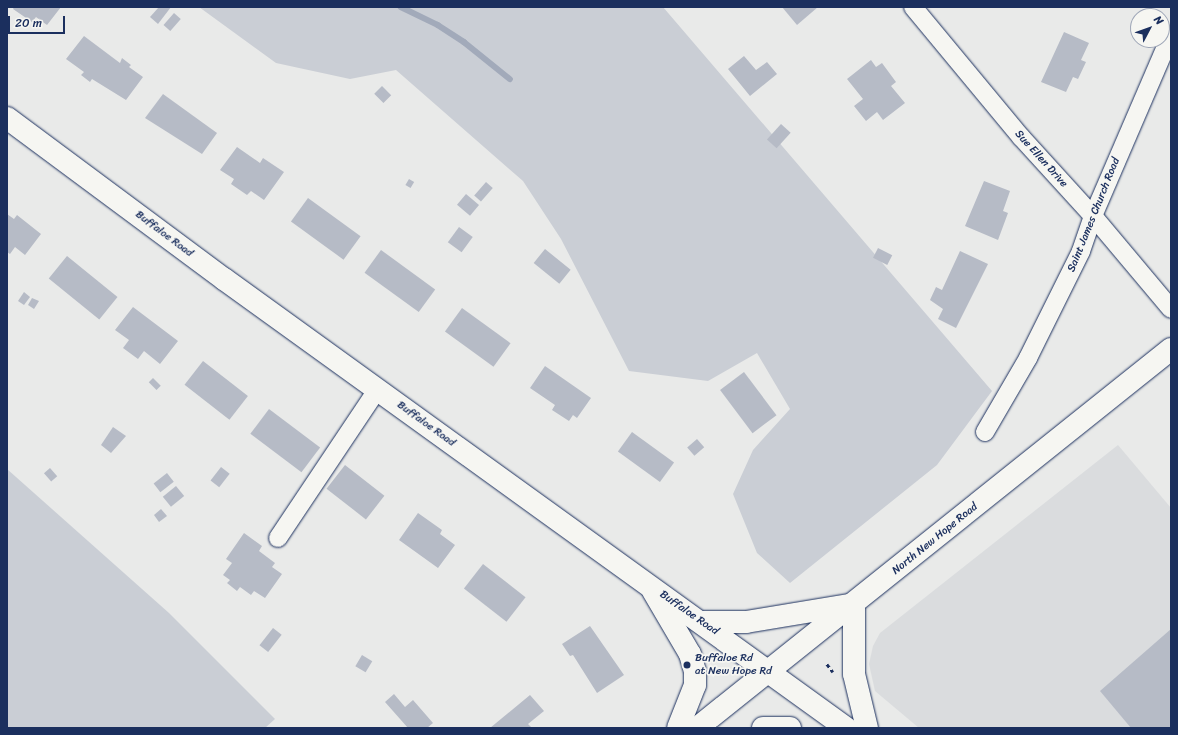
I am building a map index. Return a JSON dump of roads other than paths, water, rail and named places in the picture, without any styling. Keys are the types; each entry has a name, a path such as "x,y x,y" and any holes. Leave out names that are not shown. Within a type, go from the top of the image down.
{"main road":[{"name":"Buffaloe Road","path":"7,118 377,390 648,583 846,728"},
{"name":"North New Hope Road","path":"697,728 1171,349"},
{"path":"648,583 690,654 695,672 695,685 678,728"},
{"path":"702,622 746,622 854,604 854,674 867,728"},
{"path":"763,728 790,728"}],"street":[{"name":"Sue Ellen Drive","path":"914,7 1021,137 1093,216 1171,309"},
{"name":"Saint James Church Road","path":"985,432 1028,358 1081,252 1093,216 1171,35"},
{"path":"278,538 377,390"}],"waterway":[{"path":"401,7 438,25 464,42 510,79"}],"place":[{"name":"Buffaloe Rd at New Hope Rd","path":"687,665"}]}
